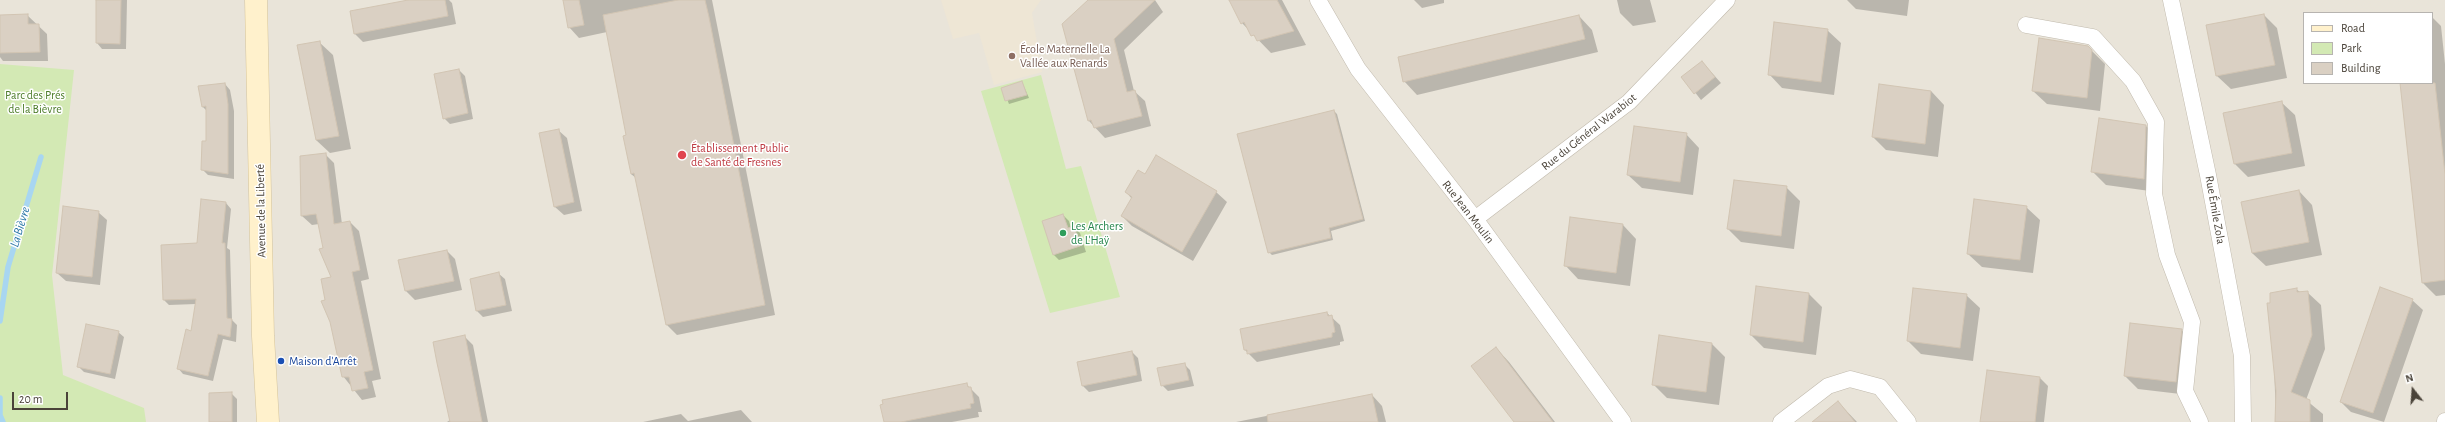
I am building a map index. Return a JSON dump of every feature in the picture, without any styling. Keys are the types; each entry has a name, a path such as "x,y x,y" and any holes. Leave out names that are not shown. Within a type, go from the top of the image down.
{"main road":[{"name":"Avenue de la Liberté","path":"256,0 263,343 268,422"}],"street":[{"name":"Rue Jean Moulin","path":"1318,0 1358,69 1475,219 1623,422"},
{"name":"Rue du Général Warabiot","path":"1475,219 1629,102 1727,0"},
{"name":"Rue Émile Zola","path":"2171,0 2208,175 2242,356 2243,422"},
{"path":"2026,25 2093,37 2133,81 2156,122 2154,194 2167,255 2192,322 2185,391 2200,422"},
{"path":"1781,422 1828,386 1850,380 1880,387 1908,422"}],"shaded area":[{"path":"0,0 2445,0 2445,422 0,422"},
{"name":"École Maternelle La Vallée aux Renards","path":"941,0 1041,0 1032,13 1042,72 994,85 979,33 953,39"}],"green space":[{"name":"Parc des Prés de la Bièvre","path":"0,64 74,70 52,275 63,375 144,408 146,422 0,422"},
{"name":"Les Archers de L'Haÿ","path":"1041,75 1066,169 1081,166 1120,297 1050,313 981,91"}],"building":[{"path":"96,0 121,0 120,44 96,43"},
{"path":"408,0 445,0 448,16 354,34 350,11"},
{"path":"563,0 579,0 584,25 568,28"},
{"name":"Établissement Public de Santé de Fresnes","path":"678,0 705,0 765,305 666,325 634,173 631,174 623,136 626,135 603,15"},
{"path":"1088,0 1155,0 1114,39 1127,92 1135,90 1142,116 1094,128 1091,120 1088,121 1062,24"},
{"path":"1229,0 1277,0 1294,31 1257,41 1254,35 1251,36 1244,22 1241,24"},
{"path":"28,14 28,24 39,24 40,52 0,53 0,15"},
{"path":"2264,14 2275,65 2216,76 2206,25"},
{"path":"1579,15 1585,39 1403,82 1398,57"},
{"path":"1774,22 1828,29 1821,82 1768,75"},
{"path":"2039,38 2088,46 2092,50 2087,98 2032,91"},
{"path":"320,41 339,136 316,140 297,45"},
{"path":"1702,61 1715,77 1694,94 1681,77"},
{"path":"459,69 468,113 443,119 434,74"},
{"path":"1022,81 1027,95 1005,101 1001,88"},
{"path":"225,83 228,104 228,174 201,170 202,141 206,141 206,106 202,107 198,86"},
{"path":"2435,83 2445,174 2445,280 2422,283 2400,84"},
{"path":"1879,84 1931,91 1925,144 1872,137"},
{"path":"2282,101 2292,153 2234,164 2223,113"},
{"path":"1334,110 1363,219 1329,228 1331,238 1268,253 1237,134"},
{"path":"2099,118 2146,125 2144,179 2091,172"},
{"path":"1634,126 1687,133 1680,182 1627,175"},
{"path":"559,129 574,202 554,207 539,133"},
{"path":"326,153 334,224 350,221 360,270 352,272 373,370 364,372 368,388 352,391 349,377 342,377 330,322 321,301 325,300 321,279 331,277 319,249 323,248 316,214 301,216 300,156"},
{"path":"1156,155 1217,191 1182,252 1121,216 1132,197 1125,192 1138,170 1145,174"},
{"path":"1734,180 1787,186 1781,236 1727,229"},
{"path":"2299,190 2309,242 2252,253 2241,202"},
{"path":"201,199 226,202 222,243 225,243 227,318 232,319 230,337 218,334 208,376 177,369 186,329 191,331 196,299 163,300 161,245 197,243"},
{"path":"1974,199 2027,206 2020,260 1967,254"},
{"path":"63,206 99,211 92,277 56,273"},
{"path":"1063,214 1068,228 1074,226 1080,246 1053,255 1042,221"},
{"path":"1570,217 1623,224 1616,273 1564,266"},
{"path":"447,250 454,281 405,291 398,260"},
{"path":"499,272 506,305 476,311 470,279"},
{"path":"1756,286 1809,293 1803,342 1750,335"},
{"path":"2380,287 2413,299 2373,413 2340,402"},
{"path":"1913,288 1967,294 1960,348 1907,341"},
{"path":"2297,288 2297,292 2308,291 2312,335 2291,392 2310,400 2310,422 2275,422 2276,391 2267,303 2270,303 2270,293"},
{"path":"1327,312 1328,316 1332,315 1335,332 1332,333 1332,337 1247,354 1247,350 1244,350 1240,329"},
{"path":"2130,323 2182,329 2176,382 2124,376"},
{"path":"86,324 119,331 110,374 77,367"},
{"path":"465,335 482,422 450,422 437,363 433,342"},
{"path":"1659,335 1712,343 1706,392 1652,385"},
{"path":"1496,347 1553,422 1514,422 1471,366"},
{"path":"1132,351 1137,375 1082,386 1077,362"},
{"path":"1185,363 1189,380 1161,386 1157,368"},
{"path":"1987,370 2040,377 2035,422 1980,422"},
{"path":"967,383 968,387 971,387 974,403 970,404 971,408 901,422 884,422 880,405 883,404 882,400"},
{"path":"232,392 232,422 209,422 209,393"},
{"path":"1372,394 1378,422 1268,422 1267,415"},
{"path":"1838,401 1855,422 1812,422"}],"waterway":[{"name":"La Bièvre","path":"0,321 8,267 41,157"},
{"name":"La Bièvre","path":"0,398 0,415 3,422"}],"place":[{"name":"École Maternelle La Vallée aux Renards","path":"1012,56"},
{"name":"Établissement Public de Santé de Fresnes","path":"682,155"},
{"name":"Les Archers de L'Haÿ","path":"1063,233"},
{"name":"Maison d'Arrêt","path":"281,361"}]}
